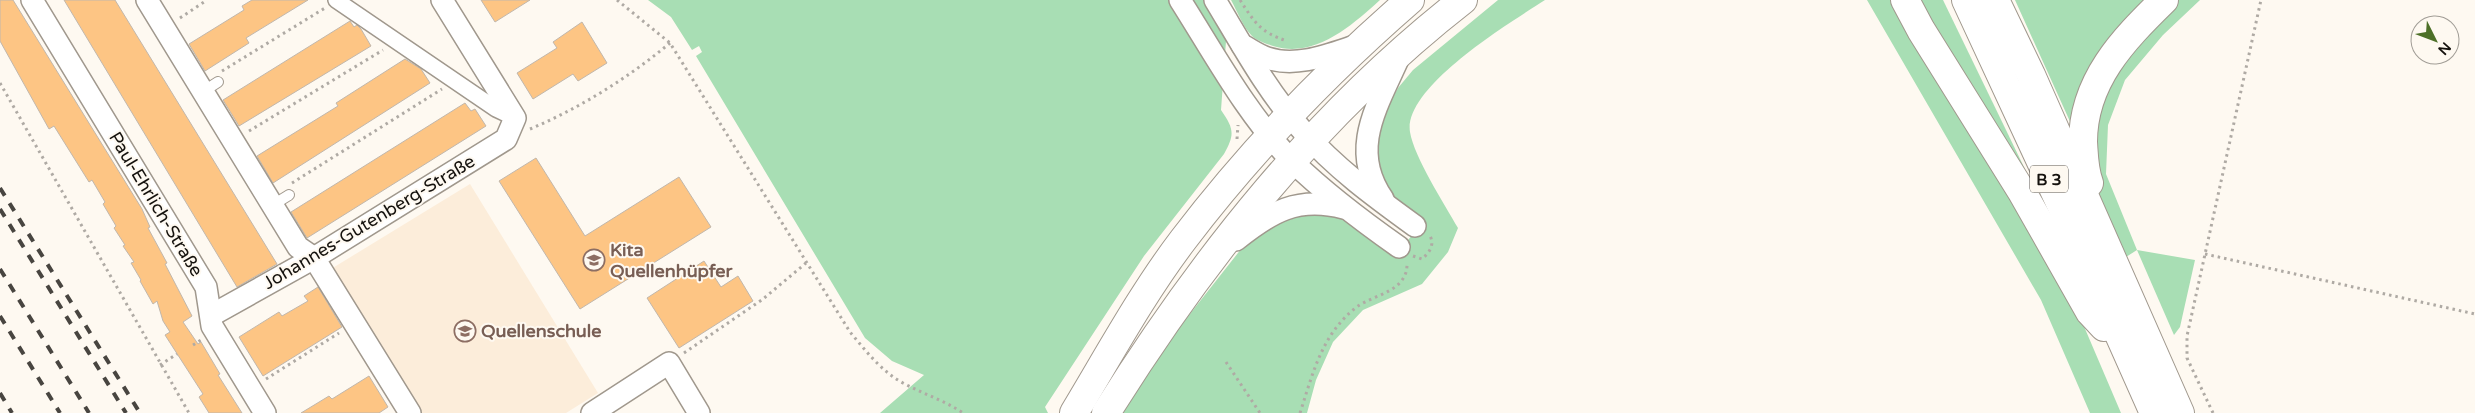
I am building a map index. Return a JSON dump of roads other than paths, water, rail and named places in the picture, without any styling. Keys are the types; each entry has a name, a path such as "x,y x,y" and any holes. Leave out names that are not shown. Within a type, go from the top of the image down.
{"main road":[{"path":"1074,413 1142,300 1182,241 1221,192 1289,115 1359,45 1410,0"},
{"path":"1106,413 1161,328 1210,260 1292,161 1399,55 1463,0"},
{"path":"1905,0 1921,30 2022,192 2090,312 2127,352"},
{"name":"B 3","path":"1966,0 2154,413"},
{"name":"B 3","path":"1995,0 2032,75 2180,413"},
{"path":"2112,258 2110,238 2084,172 2083,126 2088,103 2106,64 2121,44 2164,0"}],"street":[{"name":"Paul-Ehrlich-Straße","path":"32,0 206,287 212,316 212,326 265,413"},
{"path":"147,0 214,82 283,195 298,247 314,258 410,413"},
{"path":"336,0 496,109 515,118"},
{"path":"442,0 515,118"},
{"path":"1180,0 1251,112 1292,161 1344,208 1400,248"},
{"path":"1215,0 1242,45 1289,115 1311,141 1347,174 1415,226"},
{"path":"1242,45 1267,58 1300,61 1359,45"},
{"path":"1389,207 1374,185 1369,171 1366,142 1375,111 1399,55"},
{"name":"Johannes-Gutenberg-Straße","path":"212,316 314,258 506,139 515,118"},
{"path":"1210,260 1261,220 1287,207 1312,203 1344,208"},
{"path":"592,413 669,363 699,413"}],"railway":[{"path":"0,188 140,413"},
{"path":"0,209 126,413"},
{"path":"0,269 89,413"},
{"path":"0,316 60,413"},
{"path":"0,393 12,413"}],"place":[{"name":"Kita Quellenhüpfer","path":"594,260"},
{"name":"Quellenschule","path":"465,331"}]}
